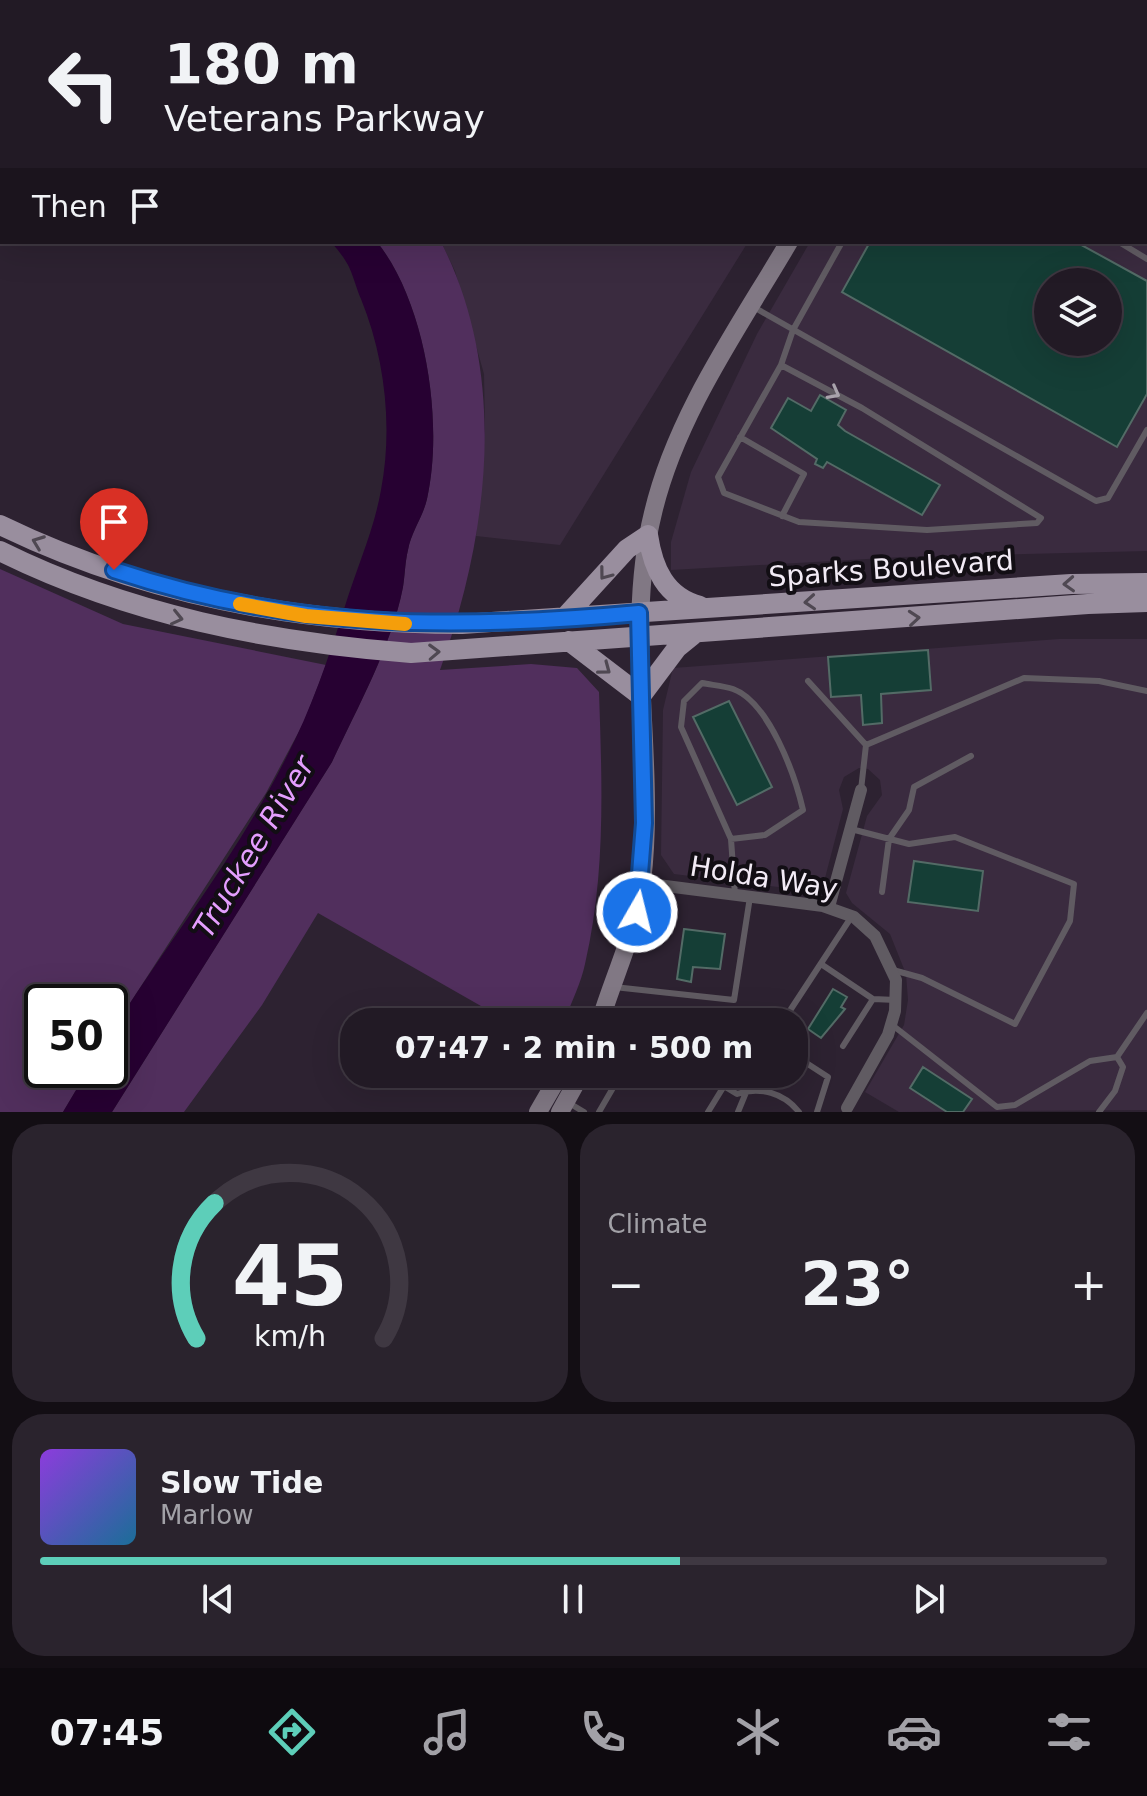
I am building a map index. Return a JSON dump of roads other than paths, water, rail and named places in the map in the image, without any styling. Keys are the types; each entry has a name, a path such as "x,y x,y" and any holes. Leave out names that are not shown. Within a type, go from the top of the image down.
{"main road":[{"path":"606,1008 642,883 639,613 648,535 659,490 681,432 788,244"},
{"name":"Sparks Boulevard","path":"0,525 149,582 236,604 364,622 497,622 1071,584 1147,583"},
{"path":"648,535 651,560 660,577 678,597 707,608"},
{"path":"565,617 627,549 648,535"},
{"name":"Sparks Boulevard","path":"0,551 81,587 139,607 230,630 303,642 411,653 1147,602"},
{"path":"641,696 677,648 693,635"},
{"path":"569,641 641,696"},
{"path":"538,1112 552,1088"},
{"path":"563,1107 573,1088"}],"street":[{"path":"829,907 861,790"},
{"name":"Holda Way","path":"642,883 829,907 852,916 875,936 893,970 896,1000 880,1052 849,1111"}],"lane":[{"path":"781,365 862,408 1041,518 1037,523 927,530 799,522 724,493 718,477 781,365 793,330 841,244"},
{"path":"1122,244 1147,259"},
{"path":"757,309 1096,501 1108,498 1147,430"},
{"path":"740,437 804,474 782,516"},
{"path":"866,745 1024,678 1099,681 1147,691"},
{"path":"808,681 866,745 861,790"},
{"path":"731,839 765,835 803,810 796,781 768,721 736,689 702,683 684,701 681,727 731,839 735,895"},
{"path":"882,892 889,839 909,810 914,787 971,756"},
{"path":"851,829 909,844 955,837 1074,884 1070,921 1015,1024 922,978 893,970"},
{"path":"614,987 734,1000 750,896"},
{"path":"792,1008 852,916"},
{"path":"821,964 873,999 896,1000"},
{"path":"843,1046 873,999"},
{"path":"891,1024 995,1110 1015,1105 1090,1061 1117,1057 1147,1013"},
{"path":"1099,1112 1115,1091 1123,1067 1117,1057"},
{"path":"808,1064 828,1077 817,1112"},
{"path":"599,1112 613,1088"},
{"path":"708,1112 723,1088"},
{"path":"727,1088 737,1094 747,1090 765,1090 799,1112"},
{"path":"738,1112 747,1090"},
{"path":"563,1107 584,1112"}],"water":[{"name":"Truckee River","path":"332,244 378,244 394,267 419,330 432,400 432,469 425,506 406,559 398,610 373,676 332,762 128,1087 128,1006 224,864 286,758 319,683 378,505 385,466 384,393 376,345 350,269"},
{"path":"77,1088 127,1088 112,1112 63,1112"}]}
